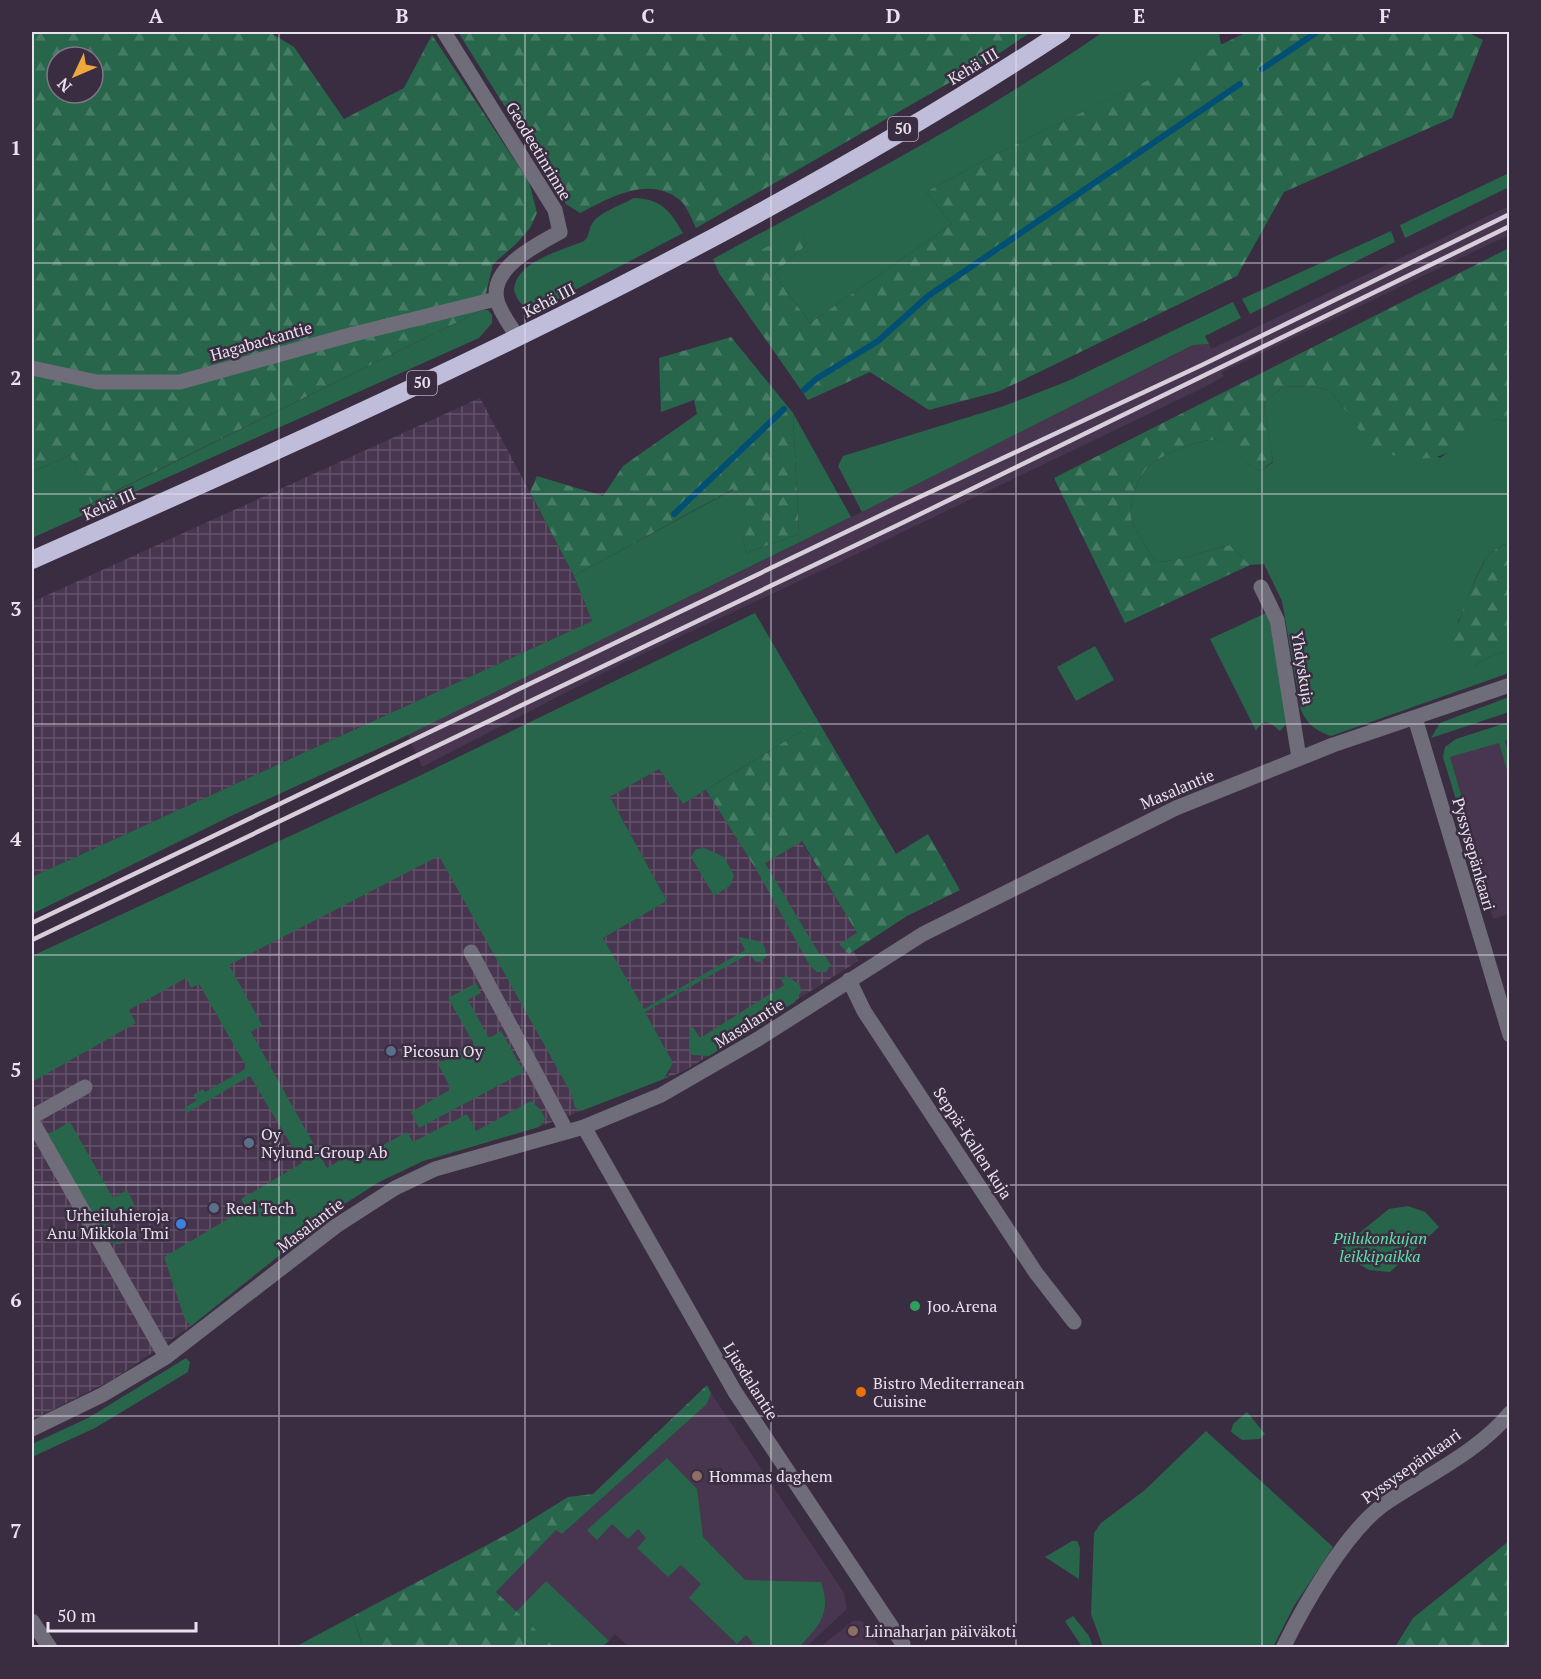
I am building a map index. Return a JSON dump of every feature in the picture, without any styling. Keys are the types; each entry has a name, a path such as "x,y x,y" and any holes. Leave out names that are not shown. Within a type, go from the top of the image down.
{"highway":[{"name":"Kehä III","path":"32,560 518,338 742,222 987,81 1062,32"}],"street":[{"name":"Geodeetinrinne","path":"444,32 544,190 555,210 561,232 510,264 501,275 496,299"},
{"path":"496,299 518,338"},
{"name":"Hagabackantie","path":"32,368 97,382 180,382 350,335 496,299"},
{"name":"Yhdyskuja","path":"1261,587 1277,620 1299,758"},
{"name":"Masalantie","path":"32,1429 102,1395 166,1357 336,1226 395,1188 435,1169 584,1127 629,1109 695,1077 923,934 1045,871 1176,808 1299,758 1509,685"},
{"name":"Pyssysepänkaari","path":"1415,718 1509,1035"},
{"path":"471,952 567,1132"},
{"name":"Seppä-Kallen kuja","path":"849,980 864,1011 1036,1273 1074,1322"},
{"path":"85,1087 32,1119 166,1357"},
{"name":"Ljusdalantie","path":"584,1127 735,1392 903,1644"},
{"name":"Pyssysepänkaari","path":"1283,1647 1316,1589 1364,1521 1382,1506 1486,1436 1509,1413"},
{"path":"32,1621 50,1647"}],"shaded area":[{"path":"1509,206 1509,235 1222,372 1224,376 1205,387 617,666 422,767 408,735 892,497 1193,345 1209,344 1211,349"},
{"path":"480,398 574,576 592,621 32,877 32,602"},
{"path":"1509,735 1509,914 1493,919 1445,755"},
{"path":"659,769 683,804 706,790 756,869 801,841 857,933 854,951 858,961 686,1070 664,1079 670,1072 667,1052 603,938 667,901 610,797"},
{"path":"424,796 489,943 572,1093 575,1108 581,1111 539,1127 423,1161 379,1182 341,1206 191,1326 114,1379 32,1420 32,993"},
{"name":"Hommas daghem","path":"711,1393 844,1593 847,1609 806,1647 629,1647 615,1634 602,1647 554,1647 496,1592 556,1529 562,1534 707,1404"},
{"name":"Liinaharjan päiväkoti","path":"853,1621 862,1621 880,1647 820,1647"}],"green space":[{"path":"32,32 269,32 294,47 344,119 404,88 432,35 529,182 537,213 530,228 493,264 482,310 91,503 70,455 32,472"},
{"path":"458,32 1031,32 989,60 696,228 680,200 656,189 630,191 617,195 580,213 566,204"},
{"path":"1103,32 1219,32 1221,45 994,155 926,192 952,224 810,323 774,274 806,245 801,229 719,273 713,259 960,123"},
{"path":"1247,32 1467,32 1483,40 1452,118 1284,192 1237,276 1000,391 929,410 870,372 808,400 719,273 801,228 806,245 774,274 810,323 952,224 926,192 994,155"},
{"path":"1509,173 1509,187 1405,238 1400,225"},
{"path":"634,198 652,201 664,208 674,218 683,233 539,309 526,307 520,302 514,290 517,280 531,264 584,241 595,220 605,212"},
{"path":"1391,231 1395,242 1250,314 1242,299"},
{"path":"1509,248 1509,421 1494,419 1449,452 1426,458 1412,458 1372,451 1351,417 1329,390 1310,386 1282,387 1264,403 1273,461 1261,471 1249,464 1226,443 1218,440 1202,441 1172,452 1149,466 1138,483 1132,504 1132,521 1156,562 1183,558 1230,545 1250,565 1125,623 1054,478"},
{"path":"1233,302 1241,318 1205,336 1209,344 1193,345 862,512 838,466 843,456 1001,407 1068,381"},
{"path":"482,310 488,310 492,315 492,323 479,338 32,538 32,472 70,455 92,503"},
{"path":"731,337 793,413 799,534 746,553 733,489 574,576 530,492 537,476 603,496 623,466 697,414 694,400 661,412 659,358"},
{"path":"1310,386 1329,390 1351,417 1440,458 1494,419 1509,421 1509,542 1487,557 1477,574 1458,622 1474,666 1489,657 1509,650 1509,673 1331,736 1321,732 1306,720 1301,710 1282,601 1264,564 1250,565 1230,545 1183,558 1156,562 1131,517 1135,490 1141,476 1149,466 1162,457 1192,444 1211,440 1226,443 1237,450 1254,468 1261,471 1273,462 1264,403 1282,387"},
{"path":"793,413 851,517 408,735 233,815 32,914 32,877 592,621 574,576 734,489 746,553 799,534"},
{"path":"1509,542 1509,650 1489,657 1474,666 1461,660 1457,654 1454,642 1458,624 1485,561 1493,551"},
{"path":"1268,612 1287,723 1280,731 1265,722 1256,731 1210,639"},
{"path":"755,613 818,721 683,804 659,769 610,797 667,901 603,938 644,1009 745,950 738,937 755,940 764,945 767,956 760,962 756,962 749,954 645,1012 673,1063 664,1079 581,1111 575,1108 571,1093 439,856 229,965 262,1025 251,1032 327,1168 358,1149 363,1156 407,1132 413,1142 467,1114 476,1131 531,1101 541,1110 545,1119 539,1127 423,1161 379,1182 341,1206 191,1326 185,1320 164,1257 246,1208 241,1199 302,1163 250,1076 187,1113 184,1108 197,1100 193,1095 203,1089 205,1092 247,1068 199,984 191,988 186,978 129,1010 136,1023 32,1082 32,956 415,778"},
{"path":"1095,646 1114,680 1076,701 1057,667"},
{"path":"1509,697 1509,712 1431,738 1440,723"},
{"path":"818,721 896,854 928,834 960,890 907,916 849,954 839,944 857,933 802,841 756,869 706,790"},
{"path":"1509,722 1509,739 1505,741 1509,755 1509,777 1499,743 1450,757 1466,812 1460,813 1443,757 1445,747 1456,739"},
{"path":"705,848 724,857 734,875 731,885 714,896 691,857 696,849"},
{"path":"765,863 820,955 824,954 831,965 826,972 817,972 810,966 756,869"},
{"path":"787,976 800,985 801,992 795,1002 709,1056 692,1055 689,1048 689,1028 693,1027 700,1038 784,985 780,978"},
{"path":"476,983 481,993 468,1000 489,1038 501,1031 524,1072 419,1128 411,1112 451,1089 438,1064 474,1044 448,998"},
{"path":"70,1122 113,1198 127,1190 135,1206 124,1213 117,1208 105,1215 122,1244 114,1244 105,1236 48,1134"},
{"name":"Piilukonkujan leikkipaikka","path":"1408,1206 1425,1212 1439,1227 1390,1272 1369,1270 1337,1251 1389,1209"},
{"path":"186,1358 190,1362 188,1372 95,1428 32,1457 32,1444 88,1418"},
{"path":"707,1385 711,1393 707,1404 562,1534 556,1530 496,1592 554,1647 363,1647 353,1616 515,1530 568,1497 593,1494"},
{"path":"1247,1412 1265,1434 1259,1439 1242,1440 1231,1432 1233,1424"},
{"path":"1206,1431 1333,1547 1294,1606 1273,1647 1103,1647 1091,1614 1094,1533 1101,1523 1145,1490"},
{"path":"667,1458 697,1489 703,1537 745,1580 821,1582 825,1602 822,1618 799,1647 749,1647 753,1643 746,1635 737,1644 689,1598 701,1584 681,1565 668,1577 637,1548 646,1538 638,1529 628,1539 612,1524 597,1540 587,1530"},
{"path":"1072,1541 1077,1541 1080,1548 1079,1579 1045,1557"},
{"path":"1509,1541 1509,1647 1395,1647 1413,1618"},
{"path":"546,1581 609,1641 602,1647 554,1647 516,1612"},
{"path":"353,1616 363,1648 293,1648"},
{"path":"1073,1616 1089,1636 1093,1647 1082,1647 1065,1621"}],"waterway":[{"path":"1262,69 1317,32"},
{"path":"804,390 816,379 878,341 928,296 1240,84"},
{"path":"674,514 784,409"}],"railway":[{"path":"32,923 896,508 1202,365 1510,214"},
{"path":"32,940 902,523 1510,226"}],"place":[{"name":"Picosun Oy","path":"391,1051"},
{"name":"Oy Nylund-Group Ab","path":"249,1143"},
{"name":"Reel Tech","path":"214,1208"},
{"name":"Urheiluhieroja Anu Mikkola Tmi","path":"181,1224"},
{"name":"Joo.Arena","path":"915,1306"},
{"name":"Bistro Mediterranean Cuisine","path":"861,1392"},
{"name":"Hommas daghem","path":"697,1476"},
{"name":"Liinaharjan päiväkoti","path":"853,1631"}]}
